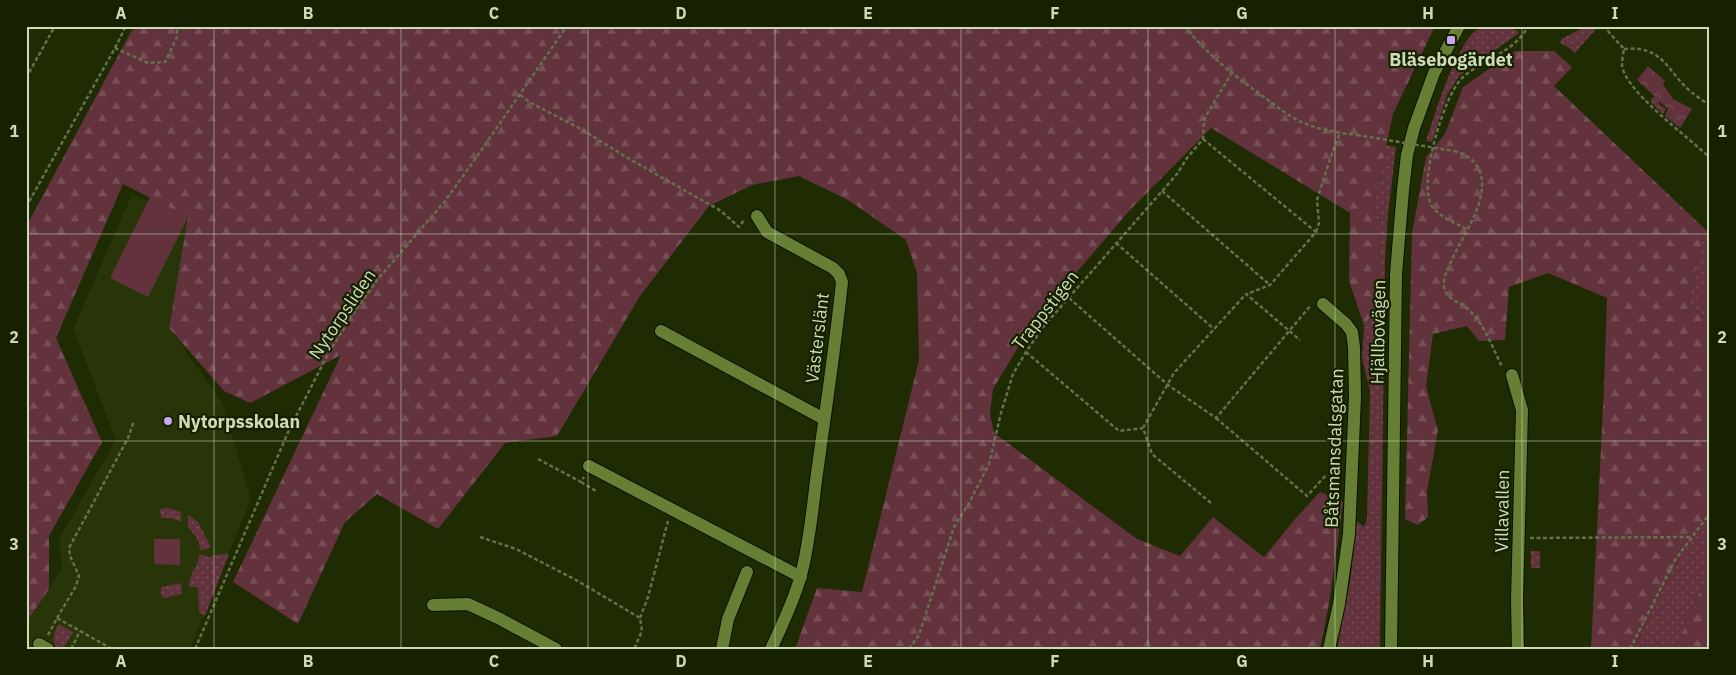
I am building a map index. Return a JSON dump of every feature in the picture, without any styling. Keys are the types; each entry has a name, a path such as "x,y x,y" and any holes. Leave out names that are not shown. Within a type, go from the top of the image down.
{"street":[{"name":"Hjällbovägen","path":"1391,649 1396,283 1403,190 1407,155 1414,128 1434,73 1459,26"},
{"name":"Västerslänt","path":"757,216 767,232 833,268 839,274 842,282 807,551 801,577 788,614 771,649"},
{"name":"Båtsmansdalsgatan","path":"1323,304 1352,332 1355,397 1349,534 1339,604 1329,649"},
{"name":"Västerslänt","path":"661,331 824,419"},
{"name":"Villavallen","path":"1512,375 1522,410 1517,600 1518,649"},
{"path":"589,466 801,577"},
{"path":"722,649 728,619 747,572"},
{"path":"433,605 468,604 556,649"}],"path":[{"path":"26,78 55,26"},
{"path":"26,207 126,26"},
{"path":"115,48 148,63 165,62 177,37 178,26"},
{"name":"Nytorpsliden","path":"195,649 288,430 327,356 351,317 378,279 444,201 567,26"},
{"path":"1012,26 1022,29 1046,26"},
{"path":"1184,26 1231,74 1303,123 1340,133 1454,151 1464,154 1472,160 1479,169 1482,180 1481,198 1444,276 1444,288 1451,299 1469,309 1478,320 1504,371 1512,375"},
{"path":"1466,229 1436,210 1431,205 1429,199 1427,184 1436,135 1453,90 1462,78 1510,46 1524,34 1528,26"},
{"path":"1603,26 1624,49 1622,65 1626,77 1653,109 1710,158"},
{"path":"1606,29 1609,26"},
{"path":"1624,49 1638,48 1661,58 1690,91 1710,105"},
{"path":"1231,74 1204,119 1203,139 1316,232"},
{"path":"520,94 531,103 588,133 721,211 739,227"},
{"path":"1211,503 1152,454 1143,428 1174,373 1246,294 1270,285 1316,232 1319,223 1317,200 1340,133"},
{"name":"Trappstigen","path":"909,649 919,635 954,527 970,503 989,464 1001,413 1013,374 1044,326 1162,191 1203,139"},
{"path":"1703,151 1710,150"},
{"path":"1162,191 1270,285"},
{"path":"1116,243 1214,329"},
{"path":"1246,294 1300,340"},
{"name":"Båtsmansdalsgatan","path":"1068,298 1168,385 1216,418 1307,496 1326,476"},
{"path":"1216,418 1312,304 1323,304"},
{"path":"1026,352 1119,431 1143,428"},
{"path":"43,646 76,586 79,576 70,556 69,548 128,438 134,421"},
{"path":"538,459 596,491"},
{"path":"581,482 589,466"},
{"path":"634,649 642,631 640,618 648,597 669,518 673,510"},
{"path":"1630,649 1675,560 1691,536 1710,513"},
{"path":"480,536 516,549 576,580 640,618"},
{"path":"1519,538 1691,536"},
{"path":"58,618 112,649"},
{"path":"71,649 80,631"}],"shaded area":[{"name":"Nytorpsskolan","path":"132,194 188,217 169,328 222,402 251,499 190,649 26,649 26,624 62,568 59,539 116,440 73,329"}],"green space":[{"path":"134,26 1435,26 1393,114 1374,203 1379,243 1376,310 1364,325 1349,281 1350,213 1211,128 1129,211 1031,326 993,389 990,414 994,433 1137,539 1180,556 1213,517 1264,557 1320,492 1343,502 1329,604 1320,649 795,649 817,588 862,592 919,360 917,273 906,240 848,200 799,176 752,185 709,206 640,296 557,436 505,443 438,529 377,494 345,522 298,624 233,582 341,355 250,403 224,391 169,328 188,217 123,184 56,338 102,442 49,536 49,589 26,623 26,227"},
{"path":"1485,26 1505,26 1519,33 1459,76 1447,95 1432,142 1426,141 1446,83 1460,52 1475,31"},
{"path":"1587,26 1597,28 1575,53 1561,44 1560,41 1563,38"},
{"path":"1515,51 1554,51 1572,67 1554,86 1705,229 1688,303 1710,322 1710,510 1671,572 1634,649 1591,649 1607,298 1548,273 1509,287 1505,340 1479,341 1467,326 1433,334 1426,387 1438,430 1427,491 1428,517 1418,525 1405,519 1412,233 1426,157 1445,134 1463,87"},
{"path":"1648,66 1665,81 1663,84 1673,99 1692,109 1680,128 1665,116 1668,109 1637,80"},
{"path":"1662,88 1659,104 1666,109 1663,114 1650,101"},
{"path":"1386,145 1396,147 1385,260 1380,649 1337,649 1351,575 1357,521 1364,527 1367,519 1370,390 1362,358 1364,325 1376,310 1379,243 1374,203"},
{"path":"150,197 188,217 148,297 110,278"},
{"path":"1705,229 1710,233 1710,322 1688,303"},
{"path":"1710,284 1710,309 1697,299"},
{"path":"170,508 181,512 181,522 171,518 161,518 160,509"},
{"path":"1710,510 1710,570 1684,625 1681,649 1634,649 1671,572"},
{"path":"188,515 198,522 211,547 201,551 197,538 188,527"},
{"path":"154,539 180,539 180,565 154,564"},
{"path":"1531,551 1540,551 1540,568 1531,568"},
{"path":"229,554 205,616 199,612 198,587 189,587 190,578 199,555 211,557 212,555"},
{"path":"1710,570 1710,649 1681,649 1684,625"},
{"path":"181,583 182,594 165,598 161,596 161,587"},
{"path":"59,624 73,632 63,649 57,649 54,642"}],"place":[{"name":"Bläsebogärdet","path":"1451,40"},
{"name":"Nytorpsskolan","path":"168,421"}]}
